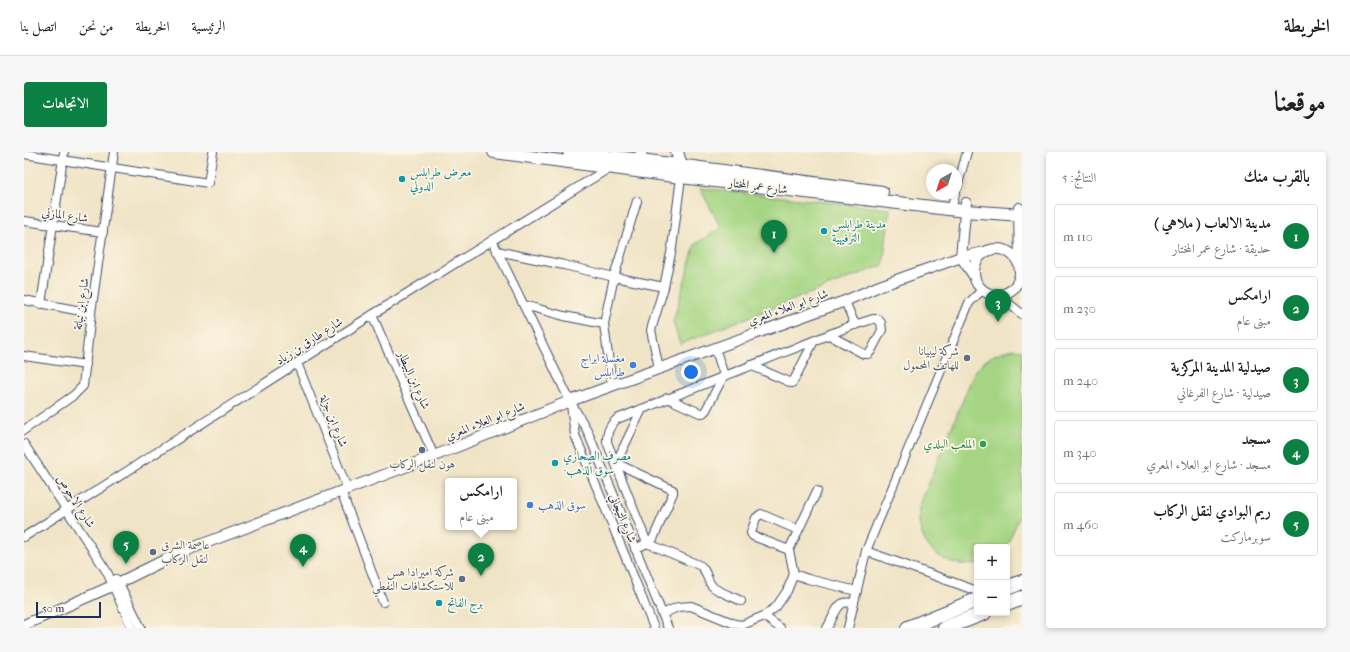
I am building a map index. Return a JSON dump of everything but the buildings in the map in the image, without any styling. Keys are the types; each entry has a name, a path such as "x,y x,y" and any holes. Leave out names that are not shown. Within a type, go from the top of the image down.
{"highway":[{"path":"1010,587 1022,582"},
{"path":"1010,603 1022,598"},
{"path":"908,628 974,601"},
{"path":"945,628 976,616"}],"main road":[{"name":"شارع عمر المختار","path":"494,152 521,154 609,168 681,171 926,193"},
{"name":"شارع عمر المختار","path":"575,152 632,159 681,171 966,207 1020,212"},
{"path":"677,152 681,171"},
{"name":"شارع عمر المختار","path":"959,200 966,207"}],"street":[{"name":"شارع ابن نباتة","path":"24,430 74,395 83,386 91,313 114,152"},
{"path":"24,154 63,156 111,168 208,183 213,152"},
{"path":"632,159 643,152"},
{"path":"962,170 967,152"},
{"path":"41,304 63,156"},
{"name":"شارع طارق بن زياد","path":"24,537 372,315 609,168"},
{"path":"659,368 651,330 664,287 672,248 681,171"},
{"path":"612,386 604,324 614,277 637,201"},
{"path":"966,207 961,257 982,290 992,295 1009,292 1017,283 1020,274 1020,212"},
{"name":"شارع المازني","path":"24,221 103,232"},
{"path":"492,240 570,401"},
{"path":"974,276 976,263 980,257 985,252 999,249 1012,255 1017,261 1020,274"},
{"path":"497,251 564,264 614,277 664,287"},
{"name":"شارع ابو العلاء المعري","path":"24,625 116,584 176,554 434,456 570,401 844,301 877,287 961,257 985,252"},
{"path":"848,628 866,551 969,303 982,290"},
{"path":"998,295 1022,314"},
{"path":"24,300 91,313"},
{"path":"844,301 855,325"},
{"path":"524,306 604,324"},
{"name":"شارع ابن البيطار","path":"372,315 434,456"},
{"path":"741,601 713,587 710,584 706,571 701,566 647,544 607,442 608,428 617,419 724,375 750,366 829,335 855,325 873,319 878,319 881,323 882,330 868,354 864,354 829,335"},
{"path":"750,366 792,382 814,341"},
{"path":"667,398 700,413 704,413 724,375 715,348"},
{"path":"24,356 86,365"},
{"name":"شارع ابن جزلة","path":"297,363 344,489 383,602"},
{"name":"شارع التيجاني","path":"570,401 587,430 668,628"},
{"name":"شارع التيجاني","path":"570,401 575,436 654,628"},
{"path":"616,463 642,409"},
{"name":"شارع الاحوص","path":"24,444 106,572 116,584"},
{"path":"616,463 673,490 653,539 647,544 635,549"},
{"path":"599,492 611,488"},
{"path":"662,614 678,607 691,606 742,626 764,616 776,607 787,591 794,574 789,550 817,491"},
{"path":"789,550 753,536 751,533 756,518 761,514 798,530"},
{"path":"866,551 974,590"},
{"path":"628,563 639,559"},
{"path":"794,574 857,591"},
{"path":"116,584 132,628"},
{"path":"116,584 141,628"},
{"path":"827,628 840,604 854,603"},
{"path":"764,616 780,628"}],"green space":[{"path":"700,188 890,209 883,265 680,344 673,322 695,244 721,228"},
{"name":"الملعب البلدي","path":"1014,349 1022,350 1022,511 1007,544 974,544 974,564 952,562 941,558 926,542 921,532 919,507 974,373 986,360 1002,352"}],"place":[{"name":"معرض طرابلس الدولي","path":"402,179"},
{"name":"مدينة طرابلس الترفيهية","path":"824,231"},
{"name":"مدينة الالعاب ( ملاهي )","path":"774,253"},
{"name":"صيدلية المدينة المركزية","path":"998,322"},
{"name":"شركة ليبيانا للهاتف المحمول","path":"967,358"},
{"name":"مغسلة ابراج طرابلس","path":"633,365"},
{"name":"الملعب البلدي","path":"983,444"},
{"name":"هون لنقل الركاب","path":"422,450"},
{"name":"مصرف الصحاري -سوق الذهب","path":"555,463"},
{"name":"سوق الذهب","path":"530,505"},
{"name":"عاصمة الشرق لنقل الركاب","path":"153,552"},
{"name":"ريم البوادي لنقل الركاب","path":"126,564"},
{"name":"مسجد","path":"303,567"},
{"name":"ارامكس","path":"481,576"},
{"name":"شركة اميرادا هس للاستكشافات النفطي","path":"462,579"},
{"name":"برج الفاتح","path":"439,603"}]}
